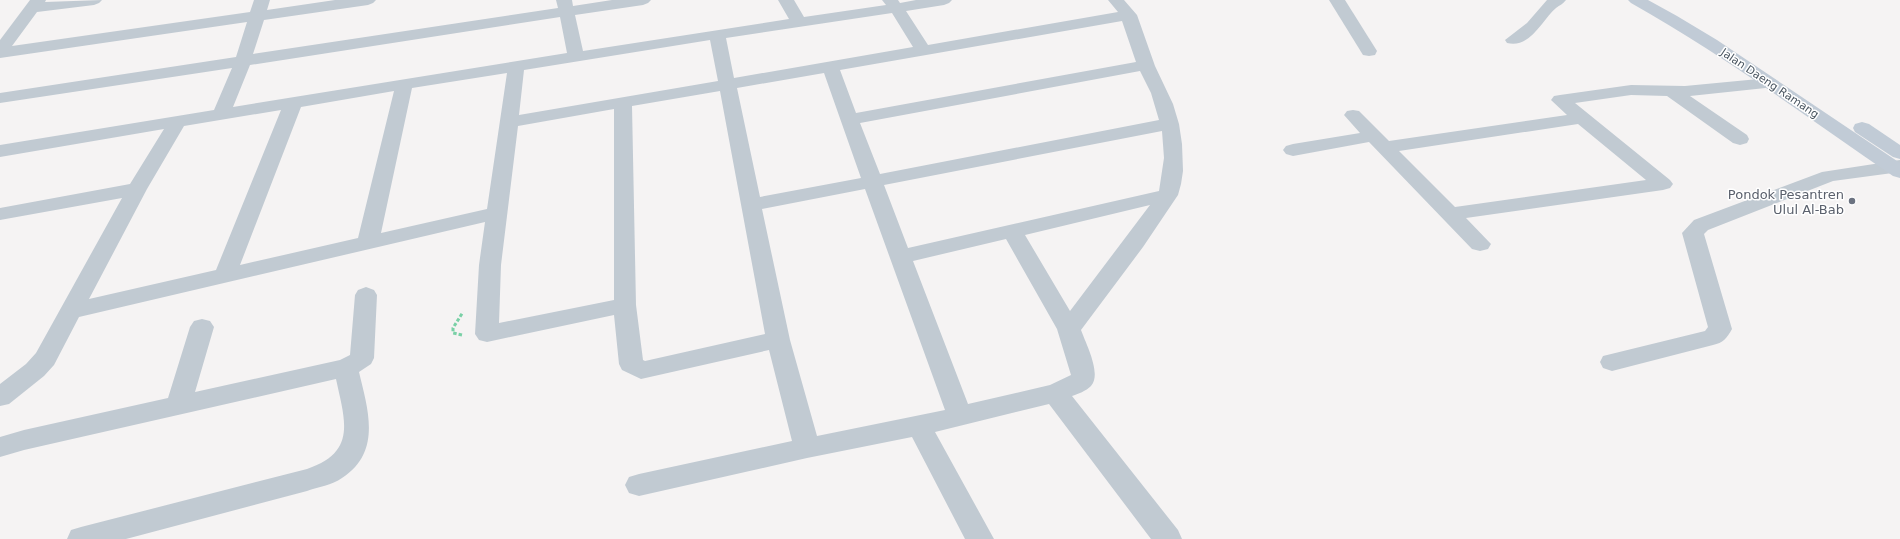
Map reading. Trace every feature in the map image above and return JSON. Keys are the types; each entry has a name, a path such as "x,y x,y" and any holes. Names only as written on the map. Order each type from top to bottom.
{"main road":[{"name":"Jalan Daeng Ramang","path":"1636,0 1671,19 1898,164"},
{"name":"Jalan Daeng Ramang","path":"1660,0 1696,20 1898,164"}],"street":[{"path":"0,52 35,4 94,0"},
{"path":"0,52 260,8 368,0"},
{"path":"0,98 243,61 565,6 643,0"},
{"path":"786,0 799,22"},
{"path":"0,150 404,86 576,56 799,22 893,4 944,0"},
{"path":"1069,329 1135,242 1168,195 1171,187 1173,152 1170,124 1160,94 1146,65 1129,15 1116,0"},
{"path":"1337,0 1369,50"},
{"path":"1512,40 1533,26 1550,5 1558,0"},
{"path":"893,4 923,50"},
{"path":"565,6 576,56"},
{"path":"221,114 243,61 260,8"},
{"path":"509,122 623,104 923,50 1129,15"},
{"path":"717,34 729,85 778,340 807,448"},
{"path":"849,120 1146,65"},
{"path":"516,67 490,265 487,334 625,305"},
{"path":"830,67 960,416"},
{"path":"1450,214 1663,184 1560,100 1631,90 1670,90 1769,83"},
{"path":"368,242 404,86"},
{"path":"1670,90 1740,138"},
{"path":"225,276 293,103"},
{"path":"623,104 625,305 631,364 641,370 650,369 778,340"},
{"path":"1353,115 1480,244"},
{"path":"1293,150 1582,118"},
{"path":"0,397 35,370 45,359 137,189 178,122"},
{"path":"752,205 1170,124"},
{"path":"1612,362 1713,338 1718,334 1720,329 1693,232 1701,225 1829,176 1898,164"},
{"path":"0,214 137,189"},
{"path":"901,257 1168,195"},
{"path":"72,311 496,213"},
{"path":"639,484 919,426 1056,393 1077,384 1083,379 1084,374 1069,329 1012,231"},
{"path":"0,447 24,440 346,368 362,358 366,295"},
{"path":"179,405 202,328"},
{"path":"82,539 307,480 332,471 346,461 354,450 358,428 346,368"},
{"path":"1056,393 1168,539"},
{"path":"919,426 980,539"}],"place":[{"name":"Pondok Pesantren Ulul Al-Bab","path":"1852,201"}]}
